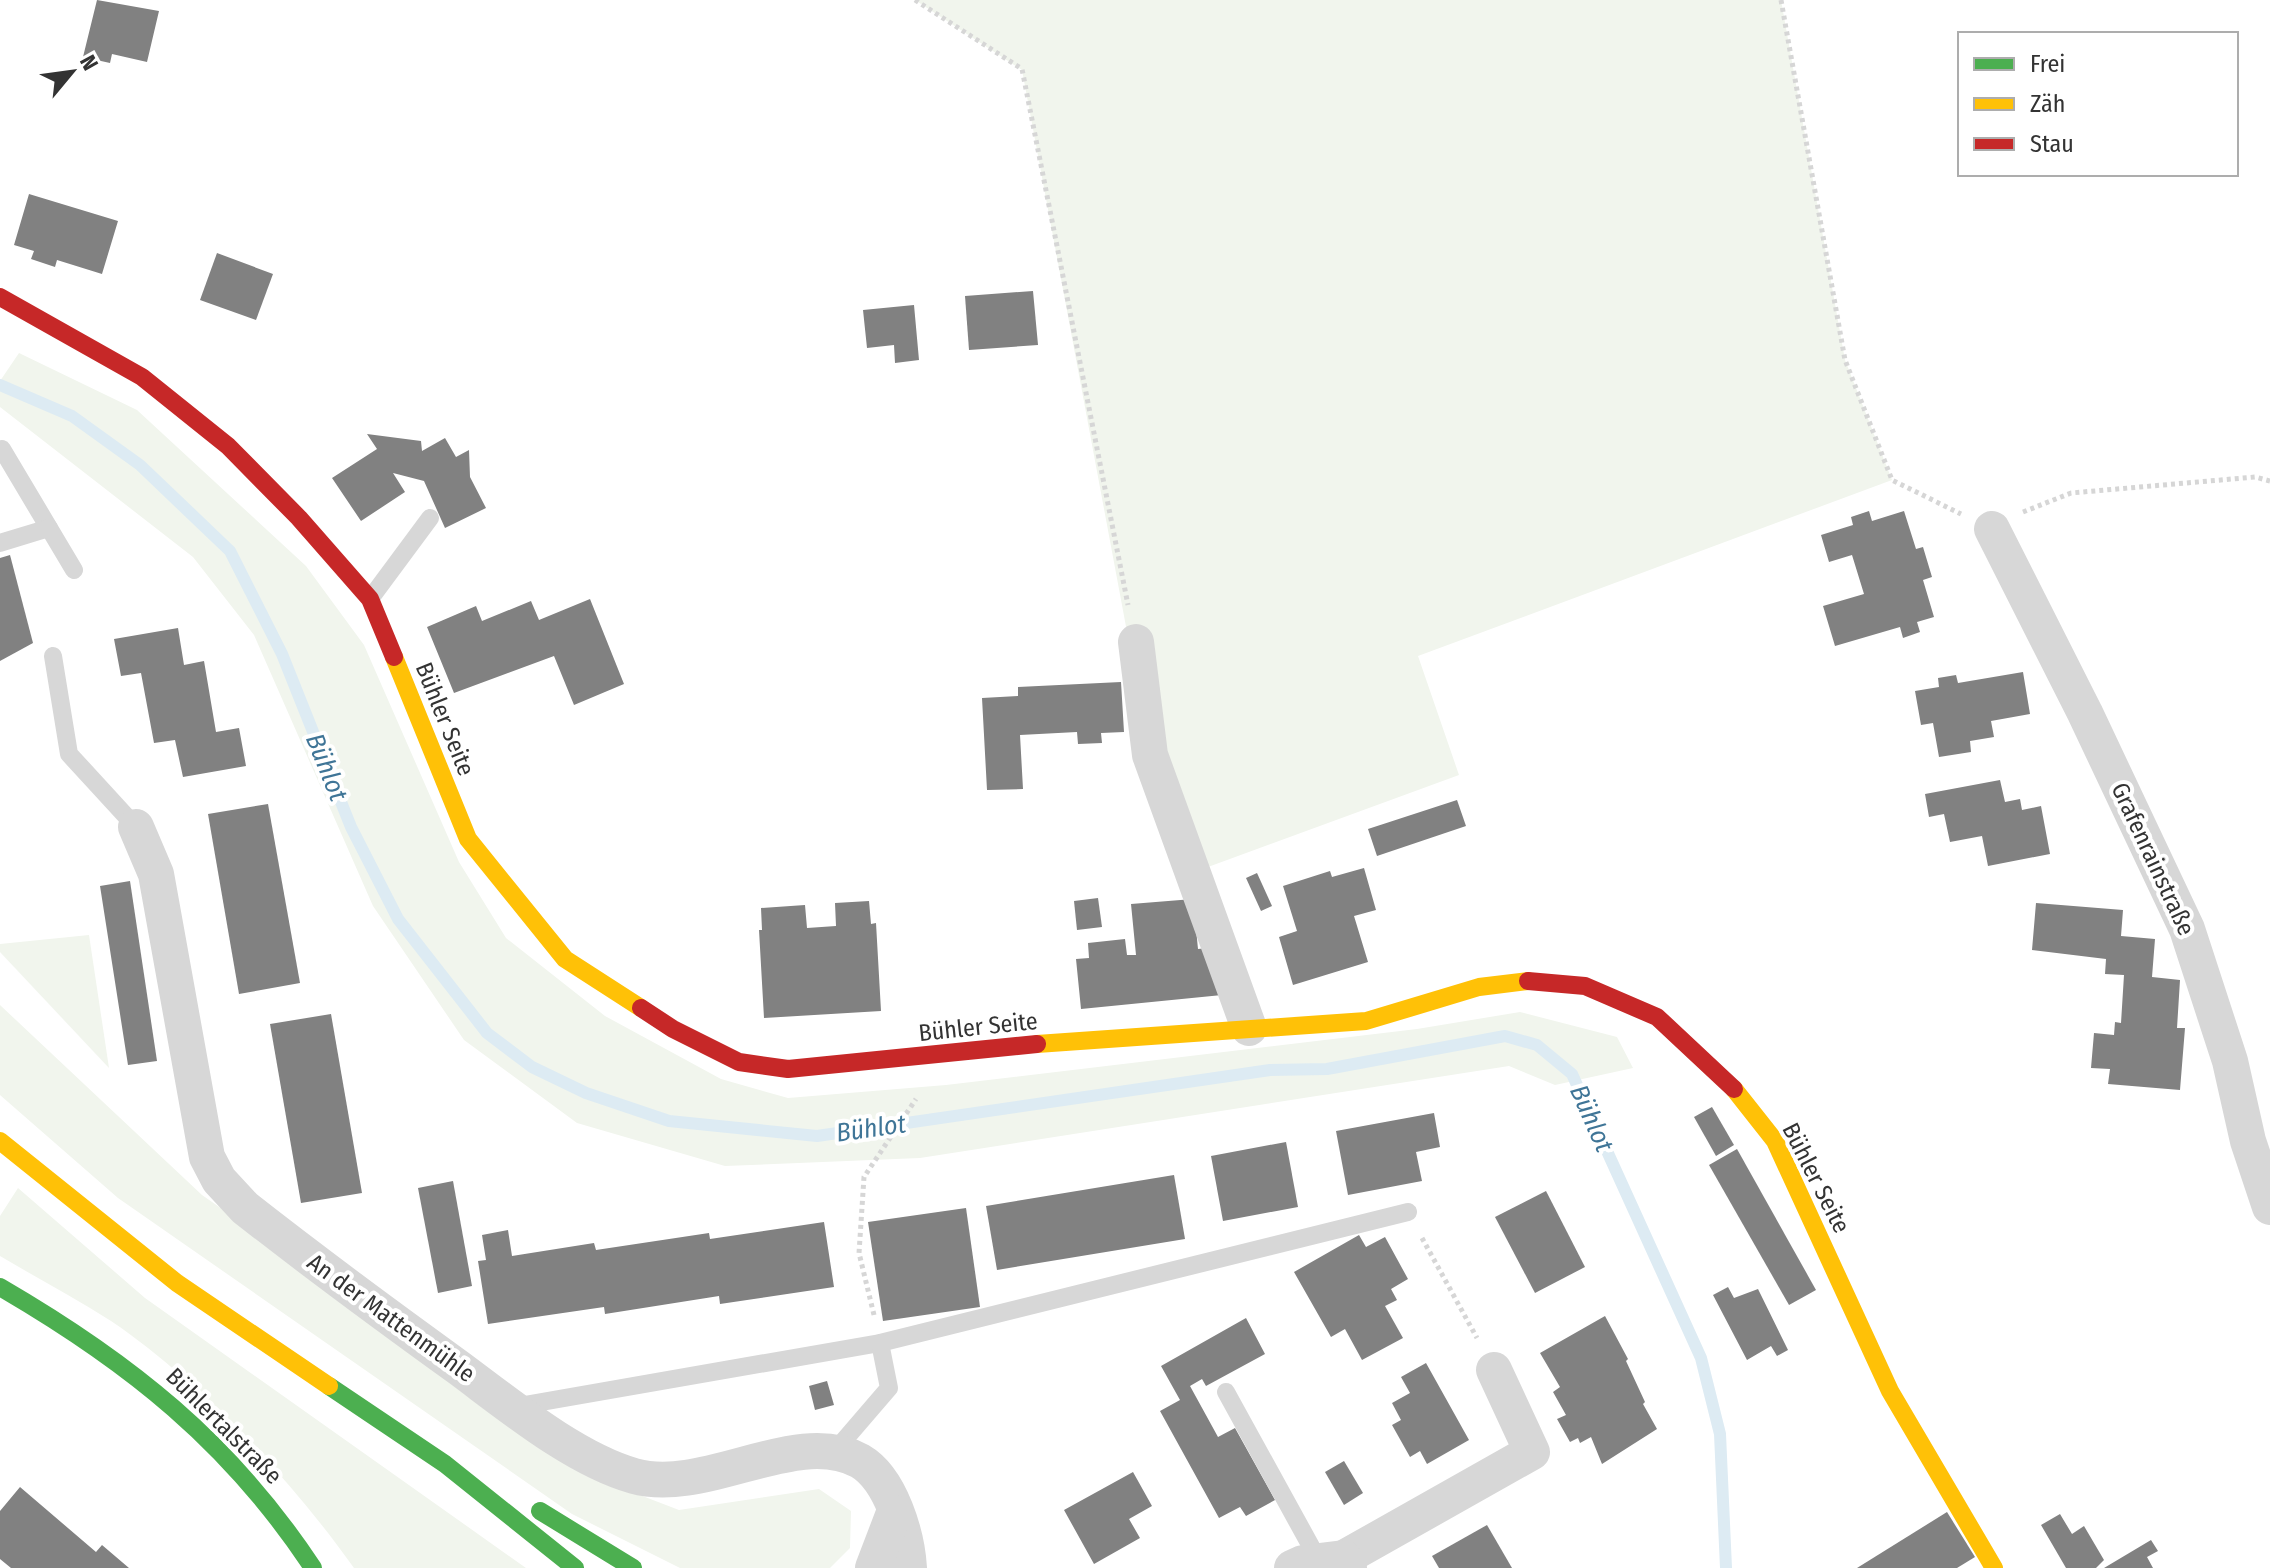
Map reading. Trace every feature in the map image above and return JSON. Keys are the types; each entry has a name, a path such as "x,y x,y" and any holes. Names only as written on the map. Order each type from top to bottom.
{"street":[{"name":"Bühler Seite","path":"0,297 142,377 228,446 370,599 468,839 565,959 699,1042 739,1062 788,1069 1249,1028 1366,1021 1479,987 1528,981 1585,986 1657,1017 1729,1082 1775,1141 1890,1391 1994,1568"},
{"name":"Grafenrainstraße","path":"1992,529 2085,713 2187,929 2230,1061 2248,1141 2270,1207"},
{"path":"1136,642 1150,755 1249,1028"},
{"name":"An der Mattenmühle","path":"136,827 156,874 207,1157 219,1180 245,1208 300,1252 512,1407 591,1458 634,1476 673,1482 798,1454 834,1452"},
{"path":"0,1141 177,1283 445,1464 575,1568"},
{"name":"Bühlertalstraße","path":"0,1287 112,1356 179,1408 268,1502 313,1568"},
{"path":"1326,1564 1532,1452 1494,1370"},
{"path":"834,1452 862,1462 883,1484 908,1543 909,1568"},
{"path":"445,1464 548,1515 633,1568"},
{"path":"873,1568 881,1556 894,1513"}],"lane":[{"path":"2,449 74,570"},
{"path":"370,599 430,518"},
{"path":"0,543 49,528"},
{"path":"53,656 69,754 136,827"},
{"path":"512,1407 880,1343 1408,1212"},
{"path":"834,1452 889,1388 880,1343"},
{"path":"1226,1392 1326,1564"}],"path":[{"path":"915,0 1022,69 1136,642"},
{"path":"1781,0 1845,360 1892,480 1992,529 2022,512 2071,493 2255,477 2270,481"},
{"path":"880,1343 859,1253 864,1177 917,1097"},
{"path":"1408,1212 1494,1370"}],"shaded area":[{"path":"915,0 1781,0 1845,360 1892,480 1418,656 1459,775 1208,867 1150,755 1022,70"},
{"path":"19,353 137,410 306,566 364,645 459,862 506,938 605,1016 721,1079 788,1098 946,1085 1417,1029 1520,1012 1617,1037 1633,1068 1555,1085 1509,1066 920,1158 725,1166 577,1123 464,1040 373,906 254,635 193,557 0,407 0,381"},
{"path":"89,935 109,1068 0,952 0,944"},
{"path":"0,1005 202,1195 619,1487 679,1510 819,1489 851,1511 850,1548 830,1568 680,1568 572,1514 118,1198 0,1095"},
{"path":"18,1188 145,1298 526,1568 354,1568 273,1467 178,1373 111,1321 0,1256 0,1216"}],"building":[{"path":"97,0 159,11 147,62 112,54 110,63 83,57"},
{"path":"29,194 118,221 102,274 57,260 55,267 31,259 34,251 14,245"},
{"path":"217,253 273,274 256,320 200,300"},
{"path":"1033,291 1038,345 969,350 965,296"},
{"path":"914,305 919,360 895,363 894,345 867,348 863,310"},
{"path":"367,434 421,441 422,451 445,438 456,457 469,450 470,477 486,508 445,528 424,481 393,473 405,492 361,521 332,478 377,449"},
{"path":"1869,511 1872,521 1904,511 1916,549 1923,547 1932,577 1923,580 1934,617 1917,622 1920,632 1903,638 1900,627 1835,646 1823,606 1864,594 1852,555 1829,562 1821,535 1853,525 1851,517"},
{"path":"10,555 33,643 0,661 0,558"},
{"path":"590,599 624,684 574,705 554,656 454,693 427,627 476,606 482,621 531,601 539,620"},
{"path":"178,628 184,665 204,661 216,732 239,728 246,766 183,777 175,740 154,743 141,673 121,676 114,639"},
{"path":"2023,672 2030,714 1991,721 1994,737 1970,741 1971,752 1939,757 1933,723 1921,725 1915,691 1939,687 1938,678 1956,675 1958,683"},
{"path":"1121,682 1124,732 1101,733 1102,743 1078,744 1077,732 1020,735 1023,789 987,790 982,698 1018,696 1018,687"},
{"path":"2000,780 2005,802 2020,799 2022,810 2041,806 2050,854 1988,866 1982,836 1950,842 1944,814 1929,817 1925,794"},
{"path":"1457,800 1466,826 1377,856 1368,829"},
{"path":"268,804 300,983 239,994 208,814"},
{"path":"1364,868 1376,910 1354,916 1368,962 1293,985 1279,937 1297,931 1283,886 1330,871 1332,877"},
{"path":"1257,873 1272,906 1261,911 1246,878"},
{"path":"130,881 157,1061 128,1065 100,886"},
{"path":"1098,898 1102,927 1077,930 1074,901"},
{"path":"1193,899 1198,949 1217,947 1222,995 1081,1009 1076,959 1089,958 1088,943 1125,939 1127,955 1136,955 1131,904"},
{"path":"869,901 871,924 876,923 881,1011 764,1018 759,930 762,930 761,908 805,905 807,928 836,926 835,903"},
{"path":"2036,903 2123,910 2121,936 2155,939 2152,977 2180,980 2177,1028 2185,1028 2180,1090 2108,1084 2110,1069 2091,1068 2094,1033 2114,1035 2115,1022 2121,1023 2124,975 2105,974 2106,959 2032,950"},
{"path":"331,1014 362,1193 301,1203 270,1024"},
{"path":"1712,1107 1734,1145 1716,1156 1694,1117"},
{"path":"1434,1113 1440,1147 1416,1152 1422,1181 1348,1195 1336,1131"},
{"path":"1286,1142 1298,1207 1223,1221 1211,1156"},
{"path":"1737,1149 1816,1290 1789,1305 1709,1165"},
{"path":"1174,1175 1185,1239 997,1270 986,1206"},
{"path":"453,1181 472,1286 438,1293 418,1188"},
{"path":"1546,1191 1585,1267 1535,1293 1495,1217"},
{"path":"966,1208 980,1307 883,1321 868,1222"},
{"path":"824,1222 834,1287 720,1304 719,1296 605,1314 604,1307 488,1324 478,1261 486,1260 482,1235 508,1230 512,1256 594,1243 596,1250 709,1233 710,1239"},
{"path":"1359,1235 1366,1247 1385,1237 1408,1279 1391,1289 1397,1300 1385,1306 1403,1338 1362,1360 1345,1329 1331,1337 1294,1272"},
{"path":"1728,1287 1734,1298 1758,1289 1788,1350 1777,1356 1771,1346 1747,1360 1713,1295"},
{"path":"1605,1316 1628,1359 1626,1361 1645,1402 1643,1404 1657,1429 1602,1464 1591,1437 1580,1443 1578,1438 1570,1442 1557,1419 1566,1415 1553,1392 1560,1387 1540,1353"},
{"path":"1246,1318 1265,1354 1206,1386 1202,1379 1190,1386 1218,1437 1235,1428 1275,1500 1246,1516 1240,1507 1219,1518 1160,1411 1180,1400 1161,1366"},
{"path":"1426,1363 1469,1440 1427,1464 1420,1451 1410,1457 1392,1425 1401,1420 1392,1403 1410,1393 1401,1377"},
{"path":"827,1381 834,1405 815,1410 809,1386"},
{"path":"1344,1461 1363,1493 1344,1505 1325,1472"},
{"path":"1133,1472 1152,1506 1129,1519 1140,1538 1094,1564 1064,1510"},
{"path":"20,1487 96,1552 102,1545 129,1568 11,1568 0,1559 0,1511"},
{"path":"1947,1512 1975,1557 1957,1568 1857,1568"},
{"path":"2060,1514 2072,1534 2084,1526 2104,1560 2096,1568 2066,1568 2041,1525"},
{"path":"1487,1525 1512,1568 1439,1568 1432,1556"},
{"path":"2151,1540 2158,1551 2147,1557 2153,1568 2104,1568"}],"waterway":[{"name":"Bühlot","path":"0,385 72,416 140,465 230,551 282,654 351,827 398,919 487,1033 532,1067 586,1093 669,1121 817,1136 1270,1070 1327,1069 1505,1036 1537,1045 1572,1074 1701,1358 1720,1434 1726,1568"}],"traffic: fast":[{"path":"0,1287 92,1345 174,1408 247,1481 313,1568"},
{"path":"329,1386 445,1464 575,1568"},
{"path":"540,1511 633,1568"}],"traffic: slow":[{"path":"394,657 468,839 565,959 641,1008"},
{"path":"1037,1044 1366,1021 1479,987 1528,981"},
{"path":"1734,1089 1775,1141 1890,1391 1994,1568"},
{"path":"0,1141 177,1283 329,1386"}],"traffic: jam":[{"path":"0,297 142,377 228,446 299,518 370,599 394,657"},
{"path":"1528,981 1585,986 1657,1017 1734,1089"},
{"path":"641,1008 673,1029 739,1062 788,1069 1037,1044"}]}
